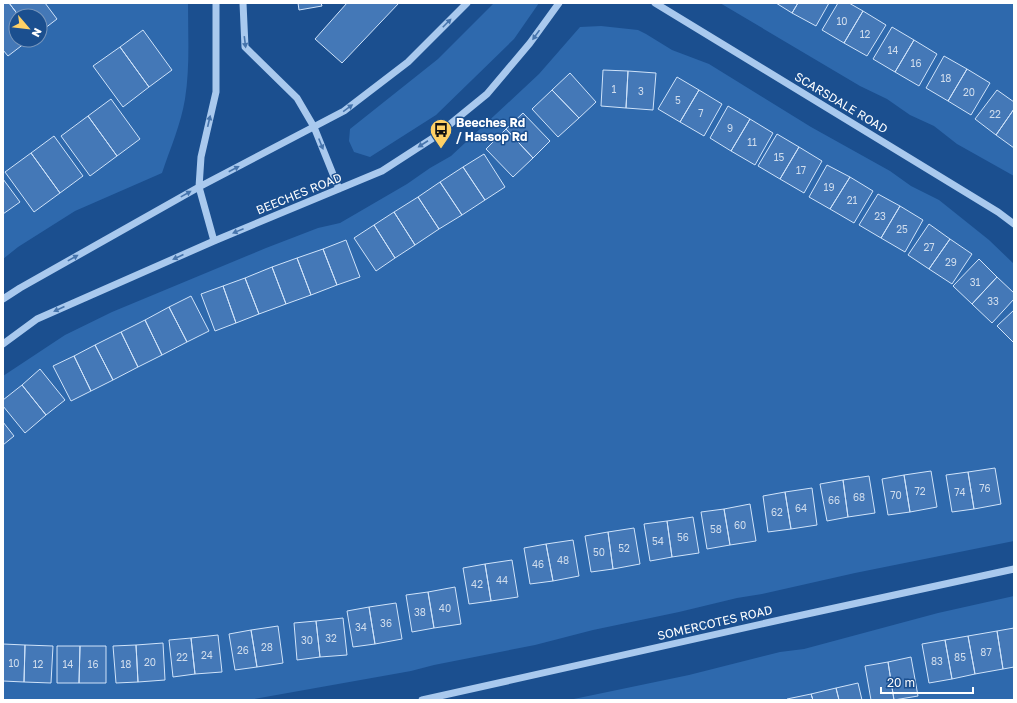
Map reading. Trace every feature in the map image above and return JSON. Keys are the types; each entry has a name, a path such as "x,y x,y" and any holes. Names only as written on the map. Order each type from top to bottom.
{"street":[{"path":"214,241 199,187 201,157 216,92 216,3"},
{"path":"242,3 245,47 296,98 314,127 339,189"},
{"path":"3,299 199,187 344,111 408,62 467,3"},
{"name":"BEECHES ROAD","path":"3,344 37,319 214,241 382,171 433,138 487,94 530,43 559,3"},
{"name":"SCARSDALE ROAD","path":"655,3 998,212 1014,224"},
{"name":"SOMERCOTES ROAD","path":"422,700 1014,569"}],"shaded area":[{"path":"3,3 188,3 187,87 178,127 162,173 75,211 18,247 3,259"},
{"path":"494,3 539,3 514,39 436,115 370,157 354,152 349,141 350,129 438,59"},
{"path":"720,3 1014,3 1014,176 957,144 934,126 910,115 887,99 860,86"},
{"path":"601,26 638,30 672,50 709,64 811,127 890,171 911,186 939,200 989,240 1014,264 1014,541 737,598 593,630 535,645 411,671 249,700 3,700 3,376 65,335 112,312 266,248 318,228 340,223 407,184 451,156 539,74 580,27"},
{"path":"1014,596 1014,700 569,700 689,675 780,652 804,649 938,613"}],"building":[{"path":"3,3 9,3 13,8 8,8 8,48 18,48 8,56 3,50"},
{"path":"9,3 45,3 57,19 48,26 48,8 13,8"},
{"path":"298,3 321,3 322,6 299,10"},
{"path":"347,3 399,3 342,63 315,39"},
{"path":"776,3 798,3 792,13"},
{"path":"798,3 829,3 816,26 792,13"},
{"path":"838,3 849,3 863,11 844,43 822,30"},
{"path":"863,11 886,25 867,56 844,43"},
{"path":"892,27 914,40 895,72 873,59"},
{"path":"143,30 172,70 149,87 120,47"},
{"path":"914,40 937,54 919,86 895,72"},
{"path":"120,47 149,87 123,107 93,66"},
{"path":"944,56 967,69 948,101 926,88"},
{"path":"967,69 990,83 971,115 948,101"},
{"path":"603,70 628,71 626,108 601,106"},
{"path":"628,71 656,73 653,110 626,108"},
{"path":"570,73 596,102 579,118 552,90"},
{"path":"677,77 699,90 680,122 658,109"},
{"path":"552,90 579,118 558,137 532,109"},
{"path":"699,90 722,104 704,136 680,122"},
{"path":"997,90 1014,102 1014,109 996,135 975,119"},
{"path":"111,99 140,139 117,156 88,116"},
{"path":"728,106 750,119 731,151 710,138"},
{"path":"1014,109 1014,148 996,135"},
{"path":"523,113 550,141 533,158 506,129"},
{"path":"88,116 117,156 90,176 61,136"},
{"path":"750,119 773,133 755,165 731,151"},
{"path":"506,129 533,158 513,177 486,149"},
{"path":"777,134 799,147 780,179 758,166"},
{"path":"54,136 83,176 60,193 31,153"},
{"path":"799,147 822,161 804,193 780,179"},
{"path":"31,153 60,193 34,212 5,172"},
{"path":"484,154 505,187 485,200 463,167"},
{"path":"827,165 850,177 830,209 809,197"},
{"path":"463,167 485,200 462,215 440,182"},
{"path":"850,177 873,191 854,223 830,209"},
{"path":"3,179 20,202 3,214"},
{"path":"440,182 462,215 439,229 418,197"},
{"path":"878,194 900,206 881,238 859,225"},
{"path":"418,197 439,229 415,245 394,212"},
{"path":"900,206 923,220 905,252 881,238"},
{"path":"394,212 415,245 395,258 374,225"},
{"path":"929,224 950,239 929,269 908,255"},
{"path":"374,225 395,258 376,271 354,238"},
{"path":"950,239 972,254 952,284 929,269"},
{"path":"346,240 360,277 337,285 323,249"},
{"path":"323,249 337,285 311,295 297,258"},
{"path":"297,258 311,295 286,304 272,267"},
{"path":"979,259 997,277 972,304 953,286"},
{"path":"272,267 286,304 259,314 245,278"},
{"path":"997,277 1014,293 1014,299 992,323 972,304"},
{"path":"245,278 259,314 236,323 223,286"},
{"path":"223,286 236,323 215,331 201,294"},
{"path":"191,296 209,331 187,342 169,307"},
{"path":"169,307 187,342 162,355 145,320"},
{"path":"1014,310 1014,343 997,326"},
{"path":"145,320 162,355 138,367 121,332"},
{"path":"121,332 138,367 113,380 95,345"},
{"path":"95,345 113,380 91,391 74,356"},
{"path":"74,356 91,391 71,401 53,366"},
{"path":"40,369 65,400 46,415 22,385"},
{"path":"22,385 46,415 25,433 3,406 3,400"},
{"path":"3,422 14,436 3,445"},
{"path":"995,468 1001,504 974,509 968,472"},
{"path":"931,471 937,507 910,512 904,475"},
{"path":"968,472 974,509 952,512 946,475"},
{"path":"904,475 910,512 888,515 882,479"},
{"path":"869,476 875,513 848,517 843,480"},
{"path":"843,480 848,517 827,521 820,484"},
{"path":"812,488 817,525 791,529 785,492"},
{"path":"785,492 791,529 768,532 763,496"},
{"path":"750,504 756,541 730,545 724,509"},
{"path":"724,509 730,545 707,549 701,512"},
{"path":"693,517 699,553 672,557 667,521"},
{"path":"667,521 672,557 650,561 644,524"},
{"path":"634,528 640,564 613,569 608,532"},
{"path":"608,532 613,569 591,572 585,536"},
{"path":"573,540 579,576 553,581 546,544"},
{"path":"546,544 553,581 530,584 524,548"},
{"path":"512,560 518,597 491,601 485,564"},
{"path":"485,564 491,601 469,604 463,568"},
{"path":"455,587 461,624 434,628 428,592"},
{"path":"428,592 434,628 412,632 406,595"},
{"path":"396,603 402,639 375,644 369,607"},
{"path":"369,607 375,644 353,647 347,611"},
{"path":"343,618 347,655 320,657 316,621"},
{"path":"316,621 320,657 297,660 294,623"},
{"path":"278,626 283,663 257,667 251,630"},
{"path":"1014,628 1014,667 1003,669 997,631"},
{"path":"251,630 257,667 235,670 229,634"},
{"path":"997,631 1003,669 975,674 968,636"},
{"path":"218,635 222,672 195,674 191,638"},
{"path":"968,636 975,674 952,679 945,640"},
{"path":"191,638 195,674 173,677 169,640"},
{"path":"945,640 952,679 929,683 922,644"},
{"path":"163,643 165,680 138,682 136,645"},
{"path":"3,644 25,645 24,682 3,681"},
{"path":"25,645 53,646 51,683 24,682"},
{"path":"136,645 138,682 116,683 113,646"},
{"path":"57,646 80,646 79,683 57,683"},
{"path":"80,646 106,646 106,683 79,683"},
{"path":"911,657 918,696 894,700 888,662"},
{"path":"888,662 894,700 871,700 865,666"},
{"path":"858,683 862,700 839,700 836,688"},
{"path":"836,688 839,700 813,700 811,694"},
{"path":"811,694 813,700 787,699"}],"place":[{"name":"Beeches Rd / Hassop Rd","path":"441,150"}]}
